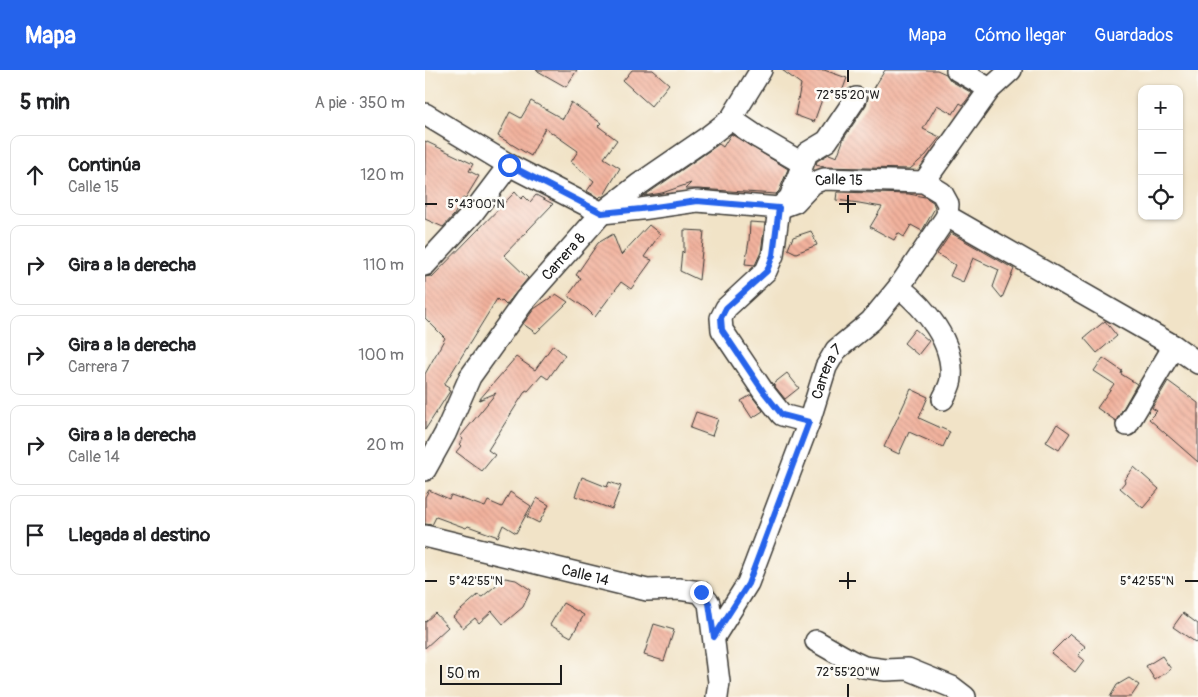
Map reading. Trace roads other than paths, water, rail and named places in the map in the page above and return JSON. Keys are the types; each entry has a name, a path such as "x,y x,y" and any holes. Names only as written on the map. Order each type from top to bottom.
{"street":[{"name":"Carrera 8","path":"425,470 445,434 471,378 525,300 602,213 731,118 761,70"},
{"path":"957,70 990,89"},
{"path":"1011,70 990,89 924,182 942,192 948,204 947,216 1174,346 1198,363"},
{"path":"809,422 782,415 763,391 722,330 721,318 726,308 767,271 773,255 779,208 789,198 807,153 827,141 856,98"},
{"path":"425,114 509,165 602,213 697,201 779,208"},
{"path":"731,118 759,138 802,163"},
{"path":"428,257 472,214 509,165"},
{"name":"Calle 15","path":"779,208 795,202 813,183 824,179 924,182"},
{"name":"Carrera 7","path":"714,637 748,584 809,422 826,367 836,350 871,321 899,287 947,216"},
{"path":"899,287 918,303 947,344 951,364 951,379 943,399"},
{"path":"1127,425 1174,346"},
{"path":"425,440 445,434"},
{"name":"Calle 14","path":"425,536 647,590 701,592 709,603 714,637"},
{"path":"714,637 719,682 717,697"},
{"path":"816,641 864,667 887,670 908,669 952,687 965,697"}]}
